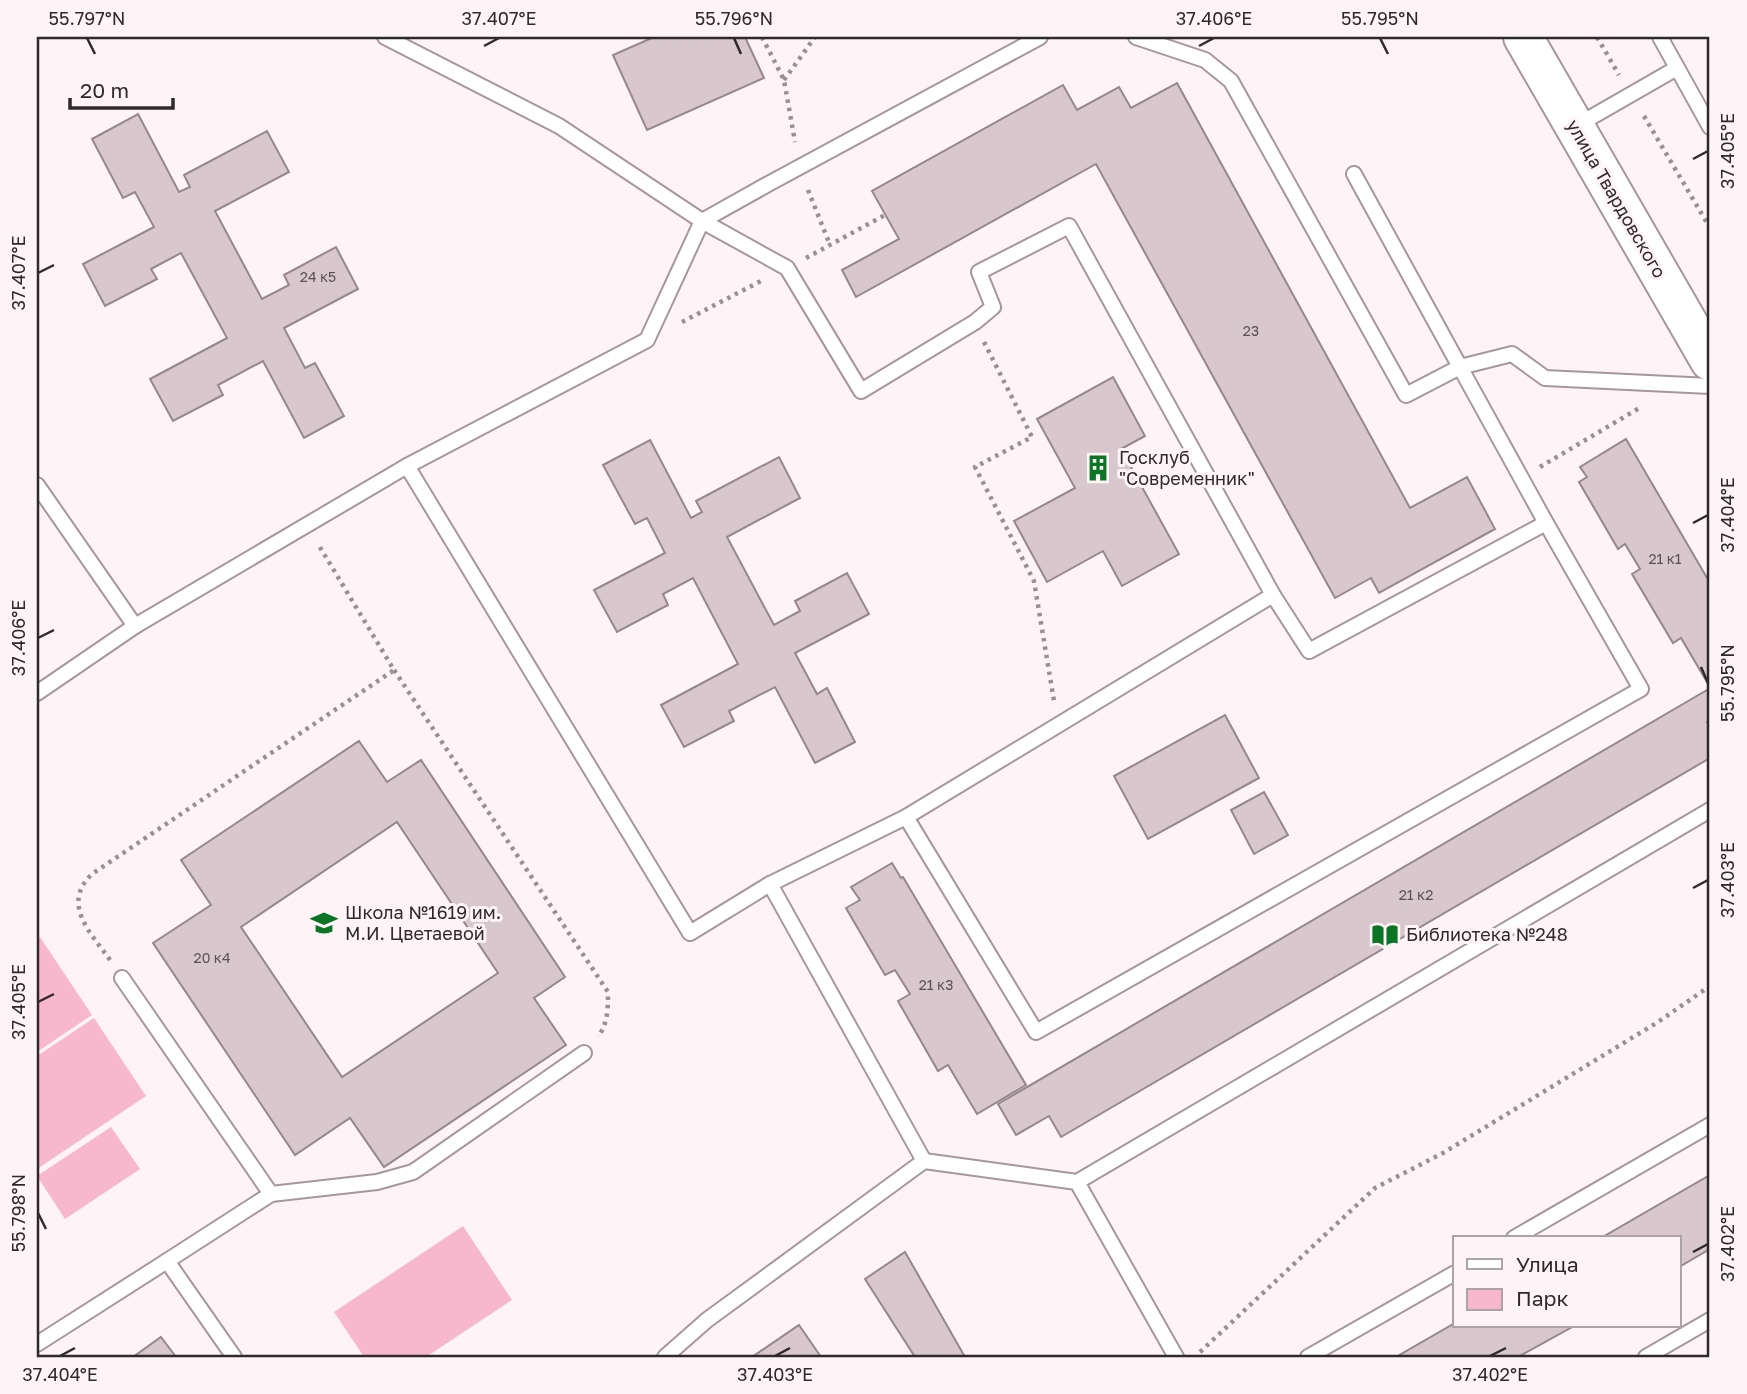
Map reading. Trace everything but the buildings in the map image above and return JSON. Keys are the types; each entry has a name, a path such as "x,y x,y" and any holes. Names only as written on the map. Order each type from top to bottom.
{"main road":[{"name":"улица Твардовского","path":"1523,37 1710,361"}],"lane":[{"path":"385,37 559,125 702,221 786,268 861,391 975,322 993,307 979,272 1069,226 1273,595 1309,651 1546,523"},
{"path":"37,693 135,626 407,466 647,340 702,221 1040,37"},
{"path":"1136,37 1205,60 1231,81 1406,395 1460,367 1512,355 1545,378 1710,386"},
{"path":"1660,37 1710,127"},
{"path":"1575,127 1677,68"},
{"path":"906,817 1036,1032 1641,689 1546,523 1354,174"},
{"path":"407,466 690,933 770,884 906,817 1273,595"},
{"path":"37,485 135,626"},
{"path":"666,1357 707,1320 924,1161 1077,1182 1710,810"},
{"path":"770,884 924,1161"},
{"path":"122,978 271,1194"},
{"path":"37,1344 271,1194 377,1182 414,1172 584,1053"},
{"path":"1517,1236 1710,1125"},
{"path":"1077,1182 1176,1357"},
{"path":"166,1261 234,1357"},
{"path":"1308,1357 1453,1274"},
{"path":"1646,1357 1710,1320"}],"path":[{"path":"762,37 784,80 799,167 830,245"},
{"path":"784,80 815,37"},
{"path":"1597,37 1710,228"},
{"path":"647,340 886,215"},
{"path":"975,322 1032,437 975,467 1034,581 1058,725"},
{"path":"1521,478 1644,405"},
{"path":"307,525 394,670 608,992 608,1016 602,1032 584,1053"},
{"path":"122,978 82,921 78,898 83,883 92,874 394,670"},
{"path":"1195,1357 1375,1188 1443,1153 1658,1022 1710,986"}],"green space":[{"path":"40,937 92,1015 37,1052 37,939"},
{"path":"94,1018 146,1096 37,1169 37,1056"},
{"path":"111,1127 140,1169 65,1219 37,1176"},
{"path":"463,1226 512,1300 426,1357 364,1357 334,1312"}],"place":[{"name":"Госклуб \"Современник\"","path":"1098,468"},
{"name":"Школа №1619 им. М.И. Цветаевой","path":"324,923"},
{"name":"Библиотека №248","path":"1385,935"}]}
